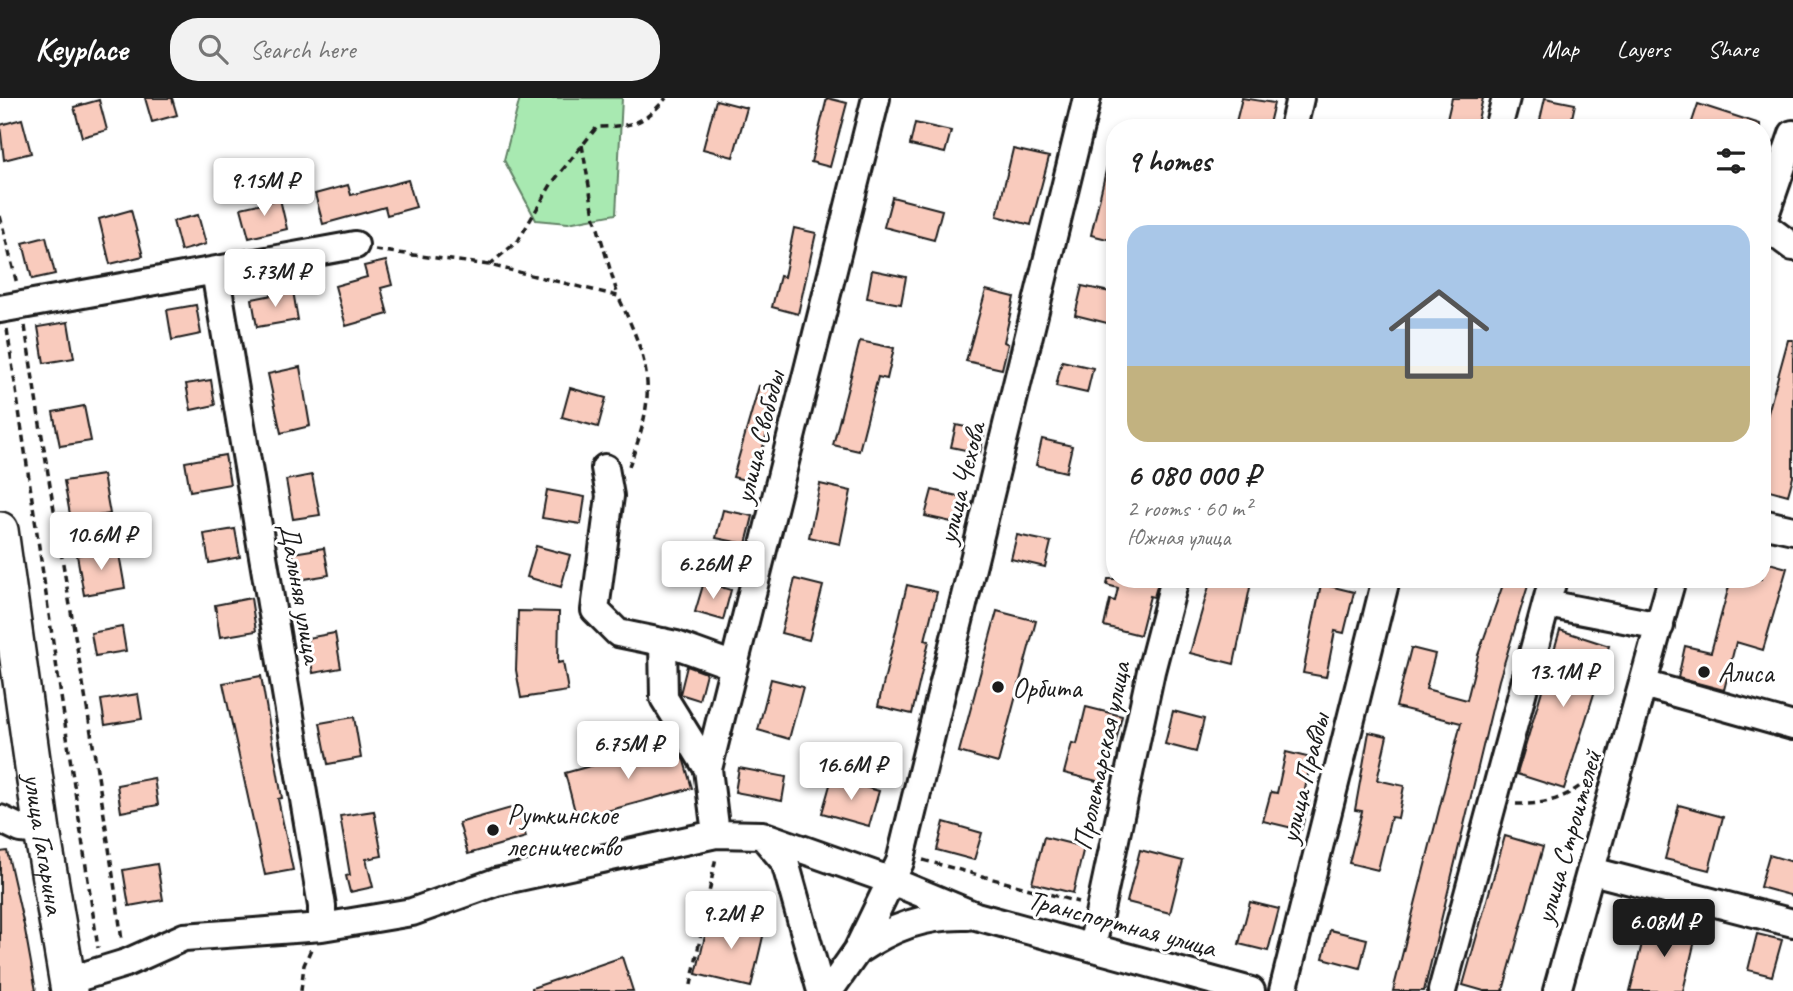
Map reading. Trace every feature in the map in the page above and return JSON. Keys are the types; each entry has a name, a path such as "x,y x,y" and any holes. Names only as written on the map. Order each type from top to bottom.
{"main road":[{"name":"улица Гагарина","path":"0,530 4,580 68,986"}],"street":[{"name":"улица Свободы","path":"716,843 708,769 876,98"},
{"name":"улица Чехова","path":"892,881 900,862 1087,98"},
{"path":"1295,119 1300,98"},
{"path":"1500,119 1506,98"},
{"path":"1771,198 1793,134"},
{"path":"1771,231 1793,247"},
{"path":"9,307 345,247"},
{"name":"Дальняя улица","path":"215,271 322,906 322,927"},
{"path":"605,468 610,496 595,610 618,633 663,642 734,666"},
{"path":"1771,525 1793,530"},
{"name":"Пролетарская улица","path":"1092,947 1151,671 1173,588"},
{"name":"улица Правды","path":"1283,991 1384,588"},
{"name":"улица Строителей","path":"1557,991 1670,588"},
{"path":"1442,991 1550,592 1660,625"},
{"path":"663,642 664,698 708,769"},
{"path":"1643,684 1793,726"},
{"path":"0,819 21,829 42,831"},
{"path":"68,986 184,937 322,927 412,912 496,882 762,835 892,881 976,916"},
{"path":"762,835 785,862 804,922 821,991"},
{"path":"1592,870 1793,923"},
{"path":"829,991 857,951 892,881"},
{"path":"857,951 885,932 911,921 942,915 976,916"},
{"name":"Транспортная улица","path":"976,916 1251,991"}],"path":[{"path":"489,265 518,241 552,183 597,127 632,126 652,115 666,98"},
{"path":"582,145 594,215 618,296 638,338 649,382 642,432 623,479 610,496"},
{"path":"0,216 9,307 114,967"},
{"path":"345,247 489,265 618,296"},
{"path":"9,307 54,524 103,795 114,967"},
{"path":"1493,803 1543,805 1574,793 1627,743"},
{"path":"691,985 716,843"},
{"path":"918,859 1101,908"},
{"path":"301,991 304,965 322,927"}],"green space":[{"path":"520,98 622,98 616,214 568,223 536,220 504,160"}],"building":[{"path":"145,98 172,98 177,115 152,122"},
{"path":"827,98 847,103 830,167 811,162"},
{"path":"1242,98 1274,103 1270,119 1237,119"},
{"path":"1452,98 1483,98 1478,119 1447,119"},
{"path":"1545,98 1575,104 1572,119 1540,119"},
{"path":"99,100 107,130 82,137 74,107"},
{"path":"716,100 747,108 733,157 703,149"},
{"path":"1698,104 1744,119 1693,119"},
{"path":"22,119 31,153 4,160 0,125"},
{"path":"915,123 951,131 945,153 910,145"},
{"path":"1013,149 1049,157 1031,225 997,216"},
{"path":"1106,171 1106,239 1091,235"},
{"path":"408,180 416,207 387,215 385,207 323,224 315,194 348,185 351,195"},
{"path":"892,197 942,210 934,240 884,227"},
{"path":"280,199 287,229 249,238 241,208"},
{"path":"131,210 143,256 110,264 99,219"},
{"path":"198,215 206,244 181,251 173,221"},
{"path":"794,228 816,233 798,314 772,307 780,276 784,277"},
{"path":"46,237 55,274 32,279 23,243"},
{"path":"386,261 392,285 381,288 388,314 346,326 335,286 367,277 364,266"},
{"path":"872,270 906,277 901,304 867,298"},
{"path":"1082,286 1106,291 1106,323 1075,315"},
{"path":"986,290 1014,297 1004,342 1008,344 1002,369 966,361"},
{"path":"293,291 298,320 257,327 252,299"},
{"path":"196,305 201,334 172,340 167,310"},
{"path":"68,322 74,358 44,363 38,327"},
{"path":"1788,340 1793,340 1793,477 1788,495 1771,490 1771,402"},
{"path":"860,341 894,348 887,379 878,377 859,451 833,445"},
{"path":"1062,361 1093,368 1087,393 1056,386"},
{"path":"300,367 310,426 281,433 268,374"},
{"path":"211,380 215,405 191,410 186,384"},
{"path":"759,386 779,391 753,482 733,477"},
{"path":"570,388 606,398 598,427 562,417"},
{"path":"84,406 91,441 60,446 53,412"},
{"path":"956,425 985,431 980,453 951,447"},
{"path":"1042,439 1072,446 1066,472 1036,465"},
{"path":"225,455 230,484 190,491 185,462"},
{"path":"103,475 110,514 71,520 64,481"},
{"path":"312,475 320,515 293,519 286,480"},
{"path":"820,484 851,491 840,544 809,537"},
{"path":"547,490 585,497 581,524 542,518"},
{"path":"932,490 962,497 956,523 925,516"},
{"path":"723,510 753,516 746,544 716,538"},
{"path":"235,529 240,557 209,563 204,534"},
{"path":"1017,535 1051,542 1045,567 1011,559"},
{"path":"536,546 570,555 561,587 527,577"},
{"path":"118,548 125,588 84,595 77,555"},
{"path":"324,548 329,575 298,580 293,553"},
{"path":"1771,564 1787,568 1763,650 1736,642 1724,690 1678,678 1685,646 1711,652 1729,588 1771,588"},
{"path":"795,579 823,586 809,640 781,633"},
{"path":"704,582 731,590 723,620 695,612"},
{"path":"907,585 937,592 925,640 929,641 912,714 878,706"},
{"path":"1118,588 1156,588 1154,597 1150,596 1140,635 1104,626 1110,600 1115,601"},
{"path":"1208,588 1250,588 1234,664 1190,653"},
{"path":"1320,588 1354,592 1344,633 1335,631 1326,677 1303,673"},
{"path":"1502,588 1527,588 1499,680 1424,991 1393,991 1461,723 1396,707 1411,648 1435,654 1426,689 1467,700 1478,655"},
{"path":"251,598 256,631 220,637 215,605"},
{"path":"518,611 559,612 558,663 563,662 568,691 521,698 516,670"},
{"name":"Орбита","path":"997,611 1036,621 998,763 959,752"},
{"path":"122,627 126,651 95,656 91,633"},
{"path":"1560,630 1609,646 1564,789 1517,774"},
{"path":"335,633 341,668 313,673 307,638"},
{"path":"687,666 706,673 699,700 680,694"},
{"path":"261,676 282,798 278,799 293,870 265,875 223,683"},
{"path":"771,679 803,687 789,739 758,730"},
{"path":"138,694 142,719 105,725 101,700"},
{"path":"1086,707 1122,716 1115,745 1110,744 1101,782 1064,773 1072,743 1077,744"},
{"path":"1173,711 1204,719 1196,752 1165,744"},
{"path":"354,717 361,758 328,764 320,723"},
{"path":"1369,732 1387,736 1377,780 1404,786 1398,818 1391,817 1378,870 1349,863 1362,811 1355,810"},
{"path":"673,743 684,761 692,788 577,819 565,773"},
{"path":"1286,752 1311,758 1303,800 1309,801 1301,830 1263,821 1271,792 1277,793"},
{"path":"739,768 786,777 782,801 735,792"},
{"path":"154,778 158,805 121,812 117,785"},
{"path":"832,778 879,791 869,826 822,813"},
{"path":"1679,805 1723,817 1709,870 1665,859"},
{"name":"Руткинское лесничество","path":"518,806 526,837 468,854 459,823"},
{"path":"374,811 382,856 366,859 373,887 350,892 346,876 350,875 340,816"},
{"path":"944,822 982,833 974,860 937,850"},
{"path":"1505,836 1543,847 1503,991 1484,991 1463,985"},
{"path":"1044,837 1084,847 1073,893 1032,883"},
{"path":"1140,850 1183,861 1170,913 1127,902"},
{"path":"7,851 36,991 0,991 0,852"},
{"path":"1769,855 1793,862 1793,896 1760,887"},
{"path":"157,864 163,900 129,906 123,870"},
{"path":"1250,902 1279,909 1268,951 1239,944"},
{"path":"710,915 765,928 751,987 696,974"},
{"path":"1648,920 1697,932 1683,991 1630,991"},
{"path":"1330,930 1367,939 1360,968 1323,958"},
{"path":"1757,934 1782,940 1772,976 1748,970"},
{"path":"622,957 633,991 532,991 532,988"}],"place":[{"name":"Алиса","path":"1704,672"},
{"name":"Орбита","path":"998,687"},
{"name":"Руткинское лесничество","path":"493,830"}]}
